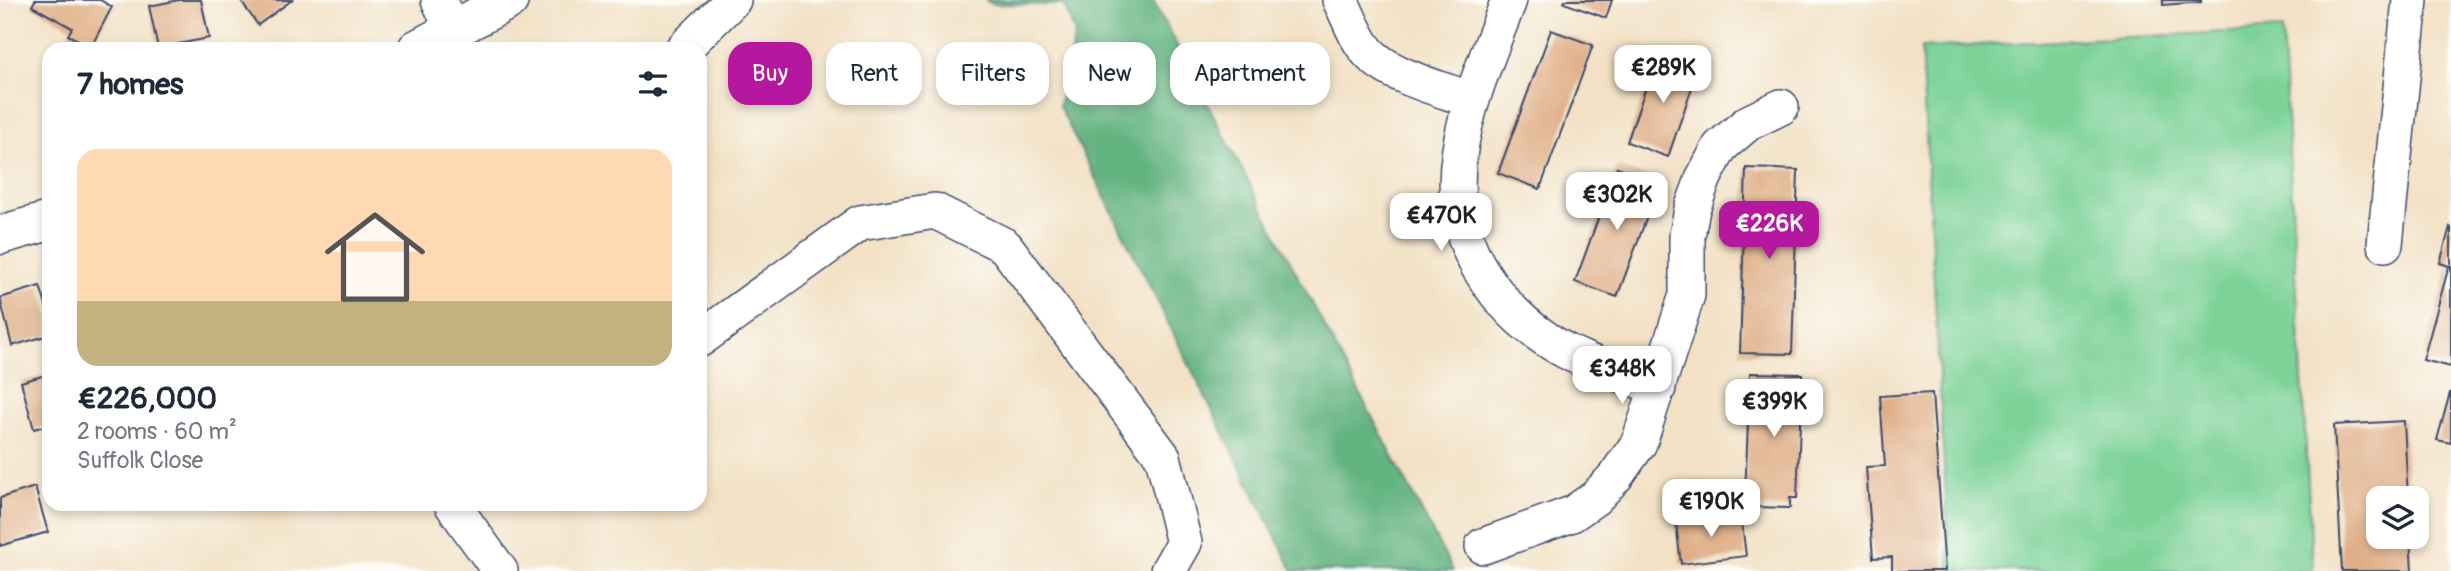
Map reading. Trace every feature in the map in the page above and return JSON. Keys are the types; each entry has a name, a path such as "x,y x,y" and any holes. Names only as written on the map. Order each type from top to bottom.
{"main road":[{"path":"423,42 446,15 509,0"},
{"path":"0,235 42,223"}],"street":[{"path":"689,42 733,0"},
{"path":"1340,0 1352,28 1369,53 1388,67 1471,100"},
{"path":"1509,0 1461,133 1457,199 1461,230 1475,261 1497,296 1520,320 1548,341 1658,388"},
{"path":"2385,244 2410,0"},
{"path":"1483,546 1572,514 1595,498 1615,477 1639,443 1687,295 1687,236 1692,209 1704,177 1720,147 1748,123 1781,107"},
{"path":"707,333 860,223 935,211 1005,246 1163,457 1184,543 1168,571"},
{"path":"462,511 500,571"}],"green space":[{"path":"985,0 1153,0 1175,42 1170,42 1170,105 1208,105 1453,571 1293,571 1059,106 1063,88 1063,105 1156,105 1156,42 1073,42 1075,34 1064,5 993,4"},
{"path":"2282,29 2313,571 1950,571 1921,48"}],"building":[{"path":"35,0 100,0 112,7 94,42 81,42 68,35 72,28 32,6"},
{"path":"179,0 201,0 209,38 189,42 157,42 149,6"},
{"path":"240,0 292,0 258,25"},
{"path":"1565,0 1612,0 1606,18 1564,3"},
{"path":"2163,0 2201,0 2201,2 2163,5"},
{"path":"1551,30 1593,45 1540,189 1498,173"},
{"path":"1658,53 1699,67 1668,157 1627,142"},
{"path":"1617,167 1660,182 1617,297 1575,282"},
{"path":"1746,168 1798,170 1792,354 1740,353"},
{"path":"2450,227 2451,367 2423,360 2449,266 2440,263"},
{"path":"40,286 42,337 12,346 0,298"},
{"path":"1750,373 1802,374 1797,498 1790,498 1790,508 1757,507 1757,497 1745,496"},
{"path":"42,376 42,427 34,429 21,382"},
{"path":"1932,393 1945,571 1892,571 1892,557 1873,558 1866,467 1885,466 1880,396"},
{"path":"2451,393 2451,443 2437,440"},
{"path":"2404,421 2407,486 2366,486 2366,549 2411,549 2412,571 2342,571 2334,425"},
{"path":"35,487 48,532 0,546 0,498"},
{"path":"1741,515 1746,556 1681,564 1676,523"}]}
